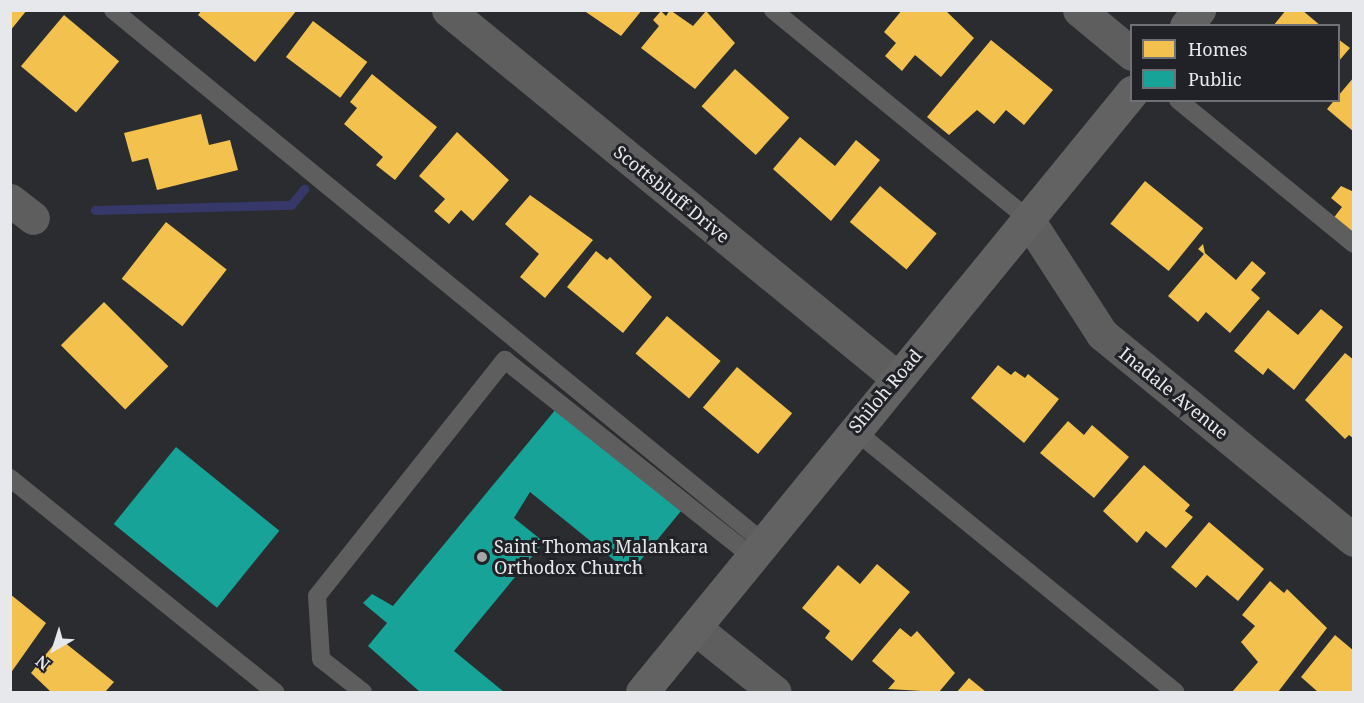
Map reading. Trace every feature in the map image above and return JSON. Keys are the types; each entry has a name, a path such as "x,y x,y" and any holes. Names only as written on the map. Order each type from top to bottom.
{"street":[{"name":"Scottsbluff Drive","path":"448,10 896,377"},
{"path":"1079,10 1130,53"},
{"path":"1188,24 1199,10"},
{"name":"Shiloh Road","path":"642,693 853,429 1130,93"},
{"name":"Inadale Avenue","path":"1027,218 1102,334 1353,540"},
{"path":"695,627 775,693"}],"lane":[{"path":"112,10 757,549"},
{"path":"773,10 1027,218"},
{"path":"1180,102 1353,244"},
{"path":"363,693 321,659 317,596 505,360 757,549"},
{"path":"853,429 1175,693"},
{"path":"10,478 275,693"}],"building: Homes":[{"path":"10,10 27,10 10,31"},
{"path":"202,10 297,10 255,62 198,15"},
{"path":"583,10 642,10 621,36"},
{"path":"670,10 693,26 706,11 735,43 695,89 641,48 659,26 653,20 661,11 666,16"},
{"path":"902,10 945,10 974,38 941,77 915,55 902,71 885,56 896,43 884,32"},
{"path":"1286,10 1302,10 1319,24 1275,24"},
{"path":"64,15 119,61 76,113 21,66"},
{"path":"313,21 367,62 340,98 286,57"},
{"path":"991,40 1053,90 1024,125 1006,110 994,124 977,110 949,135 927,117"},
{"path":"1340,40 1350,48 1340,60"},
{"path":"735,69 789,118 756,155 702,106"},
{"path":"372,74 437,127 395,180 376,165 383,157 344,124 357,108 350,102"},
{"path":"1354,77 1354,132 1327,109 1333,102 1340,102 1340,94"},
{"path":"201,114 209,145 230,140 238,170 157,190 148,158 132,162 124,133"},
{"path":"457,132 509,180 473,221 461,210 449,224 434,211 445,199 419,176"},
{"path":"800,137 835,166 856,140 880,160 831,221 773,169"},
{"path":"1145,181 1203,228 1169,271 1110,224"},
{"path":"880,186 937,234 906,270 850,222"},
{"path":"1341,186 1354,192 1354,235 1332,220 1342,207 1331,198"},
{"path":"530,195 593,240 545,298 520,277 539,254 505,224"},
{"path":"166,222 227,269 182,326 122,279"},
{"path":"1203,244 1205,253 1236,280 1252,261 1266,273 1251,290 1260,298 1230,333 1206,312 1198,322 1168,296 1204,254 1198,249"},
{"path":"596,251 607,260 610,257 652,297 623,333 567,287"},
{"path":"104,302 168,366 125,409 61,345"},
{"path":"1321,309 1343,327 1294,390 1268,368 1263,375 1234,351 1268,310 1298,335"},
{"path":"667,316 721,361 689,399 636,354"},
{"path":"1345,353 1354,360 1354,439 1349,435 1345,439 1305,400"},
{"path":"998,365 1011,375 1015,371 1025,378 1028,374 1059,399 1024,443 971,398"},
{"path":"737,367 792,413 758,454 703,408"},
{"path":"1068,421 1084,435 1092,425 1129,457 1094,498 1040,453"},
{"path":"1144,465 1190,505 1185,511 1193,517 1166,548 1146,531 1137,543 1103,511"},
{"path":"1209,522 1264,569 1238,601 1207,575 1196,588 1171,567"},
{"path":"877,564 910,592 852,661 825,638 830,631 802,608 838,565 860,584"},
{"path":"1270,581 1284,593 1287,589 1327,628 1278,692 1232,692 1258,662 1241,642 1255,626 1242,615"},
{"path":"10,594 46,623 10,674"},
{"path":"900,628 911,637 917,631 955,673 939,692 888,689 895,681 872,661"},
{"path":"1335,635 1354,651 1354,692 1318,692 1301,677"},
{"path":"59,638 114,682 105,692 51,692 31,673"},
{"path":"969,678 986,692 957,692"}],"building: Public":[{"name":"Saint Thomas Malankara Orthodox Church","path":"556,409 681,511 630,573 530,492 514,518 544,542 454,651 504,692 420,692 368,646 387,623 363,603 372,594 393,606"},
{"path":"176,447 279,531 217,608 114,524"}],"waterway":[{"path":"95,210 291,205 304,189"}],"place":[{"name":"Saint Thomas Malankara Orthodox Church","path":"482,557"}]}
